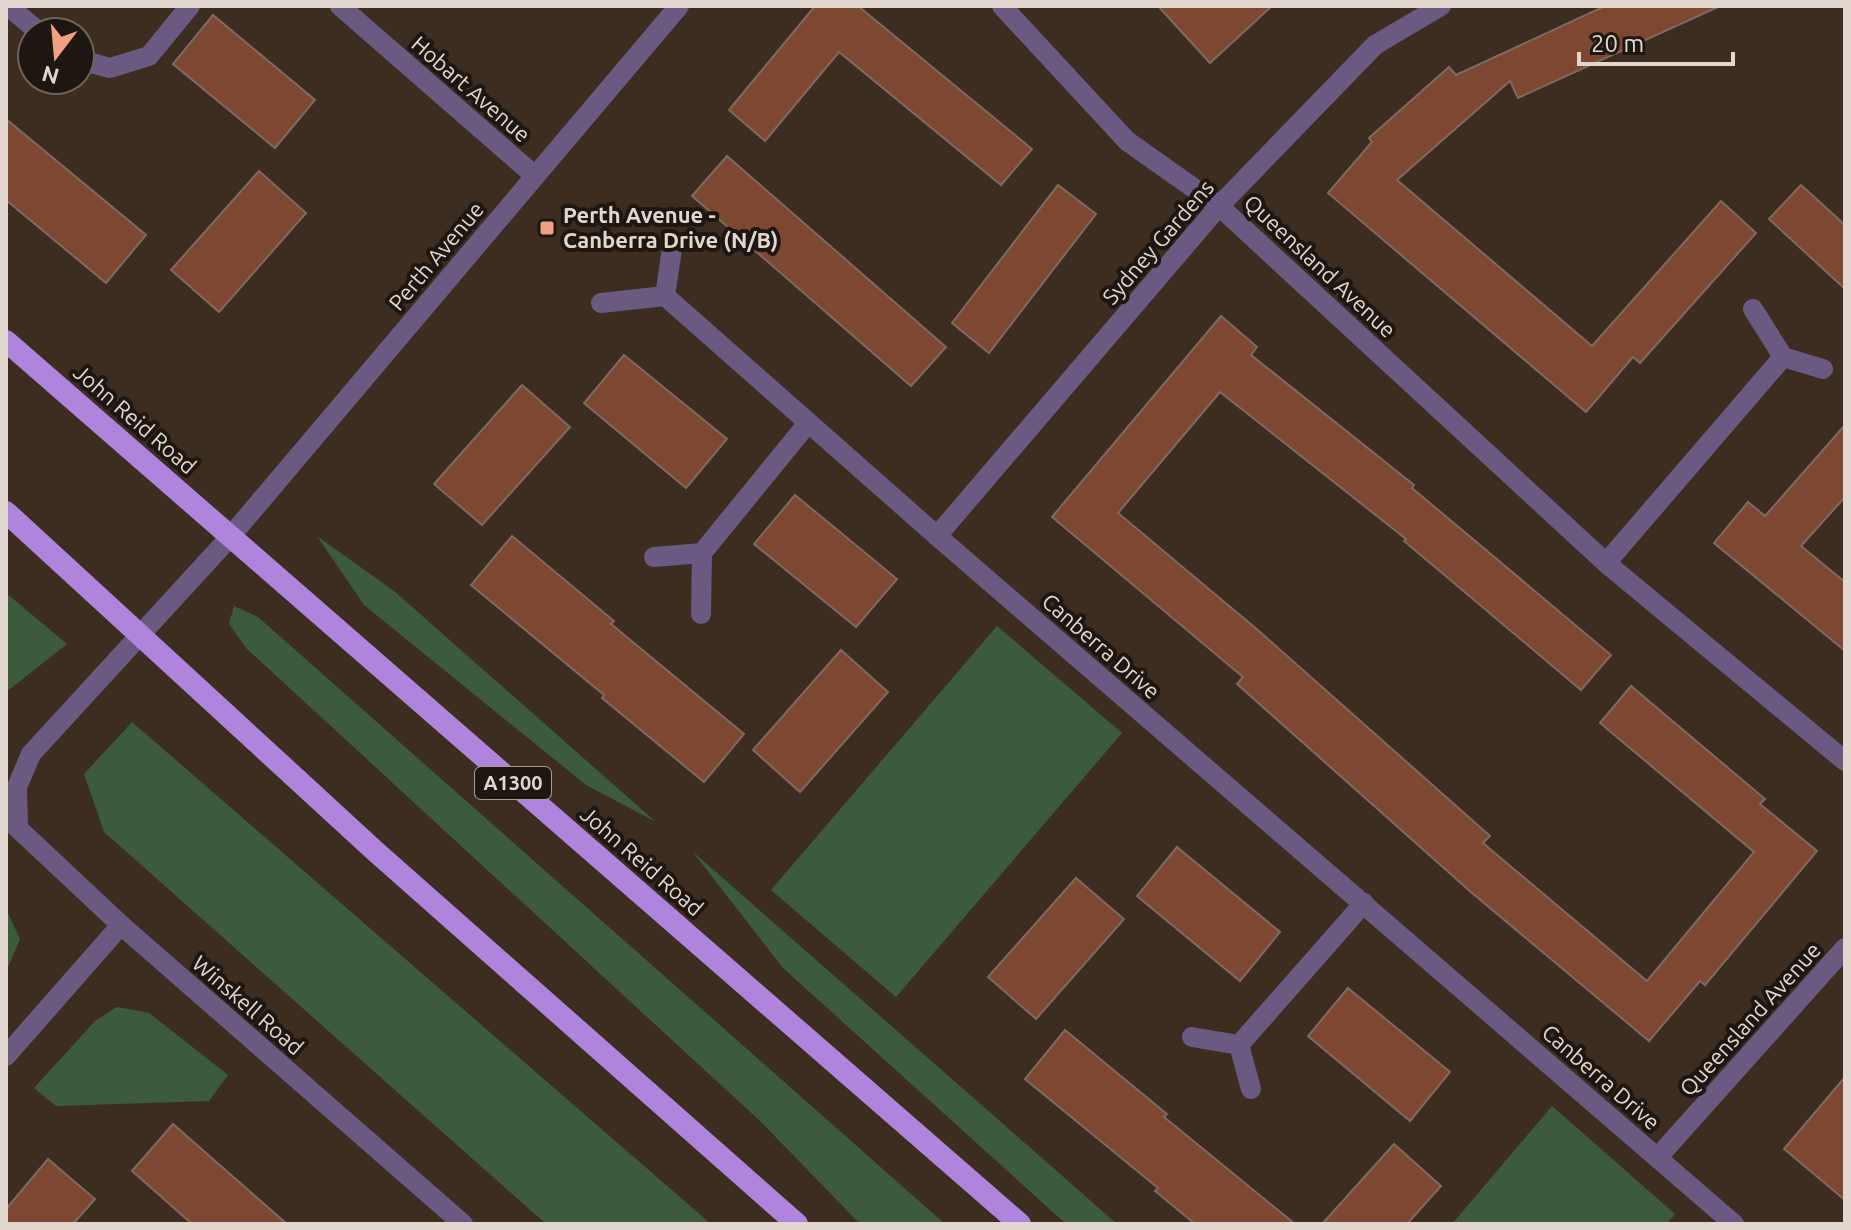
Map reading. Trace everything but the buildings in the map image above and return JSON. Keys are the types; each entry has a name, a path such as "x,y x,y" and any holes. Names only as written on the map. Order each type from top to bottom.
{"highway":[{"name":"John Reid Road","path":"6,341 1020,1224"},
{"path":"6,512 387,861 797,1224"}],"street":[{"path":"96,64 110,68 149,56 190,6"},
{"name":"Hobart Avenue","path":"340,6 535,176"},
{"name":"Perth Avenue","path":"230,537 679,6"},
{"name":"Queensland Avenue","path":"1002,6 1127,141 1219,206 1606,563 1845,761"},
{"name":"Sydney Gardens","path":"937,536 1219,206 1375,45 1441,6"},
{"path":"601,303 665,296 673,242"},
{"name":"Canberra Drive","path":"665,296 937,536 1734,1224"},
{"path":"1753,309 1783,357 1823,369"},
{"path":"1606,563 1783,357"},
{"path":"701,614 702,553 808,423"},
{"path":"12,823 17,787 31,754 230,537"},
{"path":"654,557 702,553"},
{"name":"Winskell Road","path":"12,823 121,925 463,1224"},
{"path":"1239,1045 1364,903"},
{"path":"6,1056 121,925"},
{"name":"Queensland Avenue","path":"1658,1157 1845,948"},
{"path":"1192,1037 1239,1045"},
{"path":"1239,1045 1251,1089"}],"green space":[{"path":"317,536 394,591 656,822 586,785 364,605"},
{"path":"6,593 67,644 6,692"},
{"path":"234,606 258,617 945,1224 860,1224 759,1120 246,648 229,624"},
{"path":"997,626 1122,733 896,997 771,890"},
{"path":"132,722 711,1224 546,1224 104,832 84,774"},
{"path":"692,851 1117,1224 1066,1224 783,968"},
{"path":"6,909 20,939 6,972"},
{"path":"117,1007 149,1013 228,1075 209,1101 56,1106 34,1088 95,1021"},
{"path":"1552,1106 1675,1214 1667,1224 1452,1224"}],"place":[{"name":"Perth Avenue - Canberra Drive (N/B)","path":"547,228"}]}
